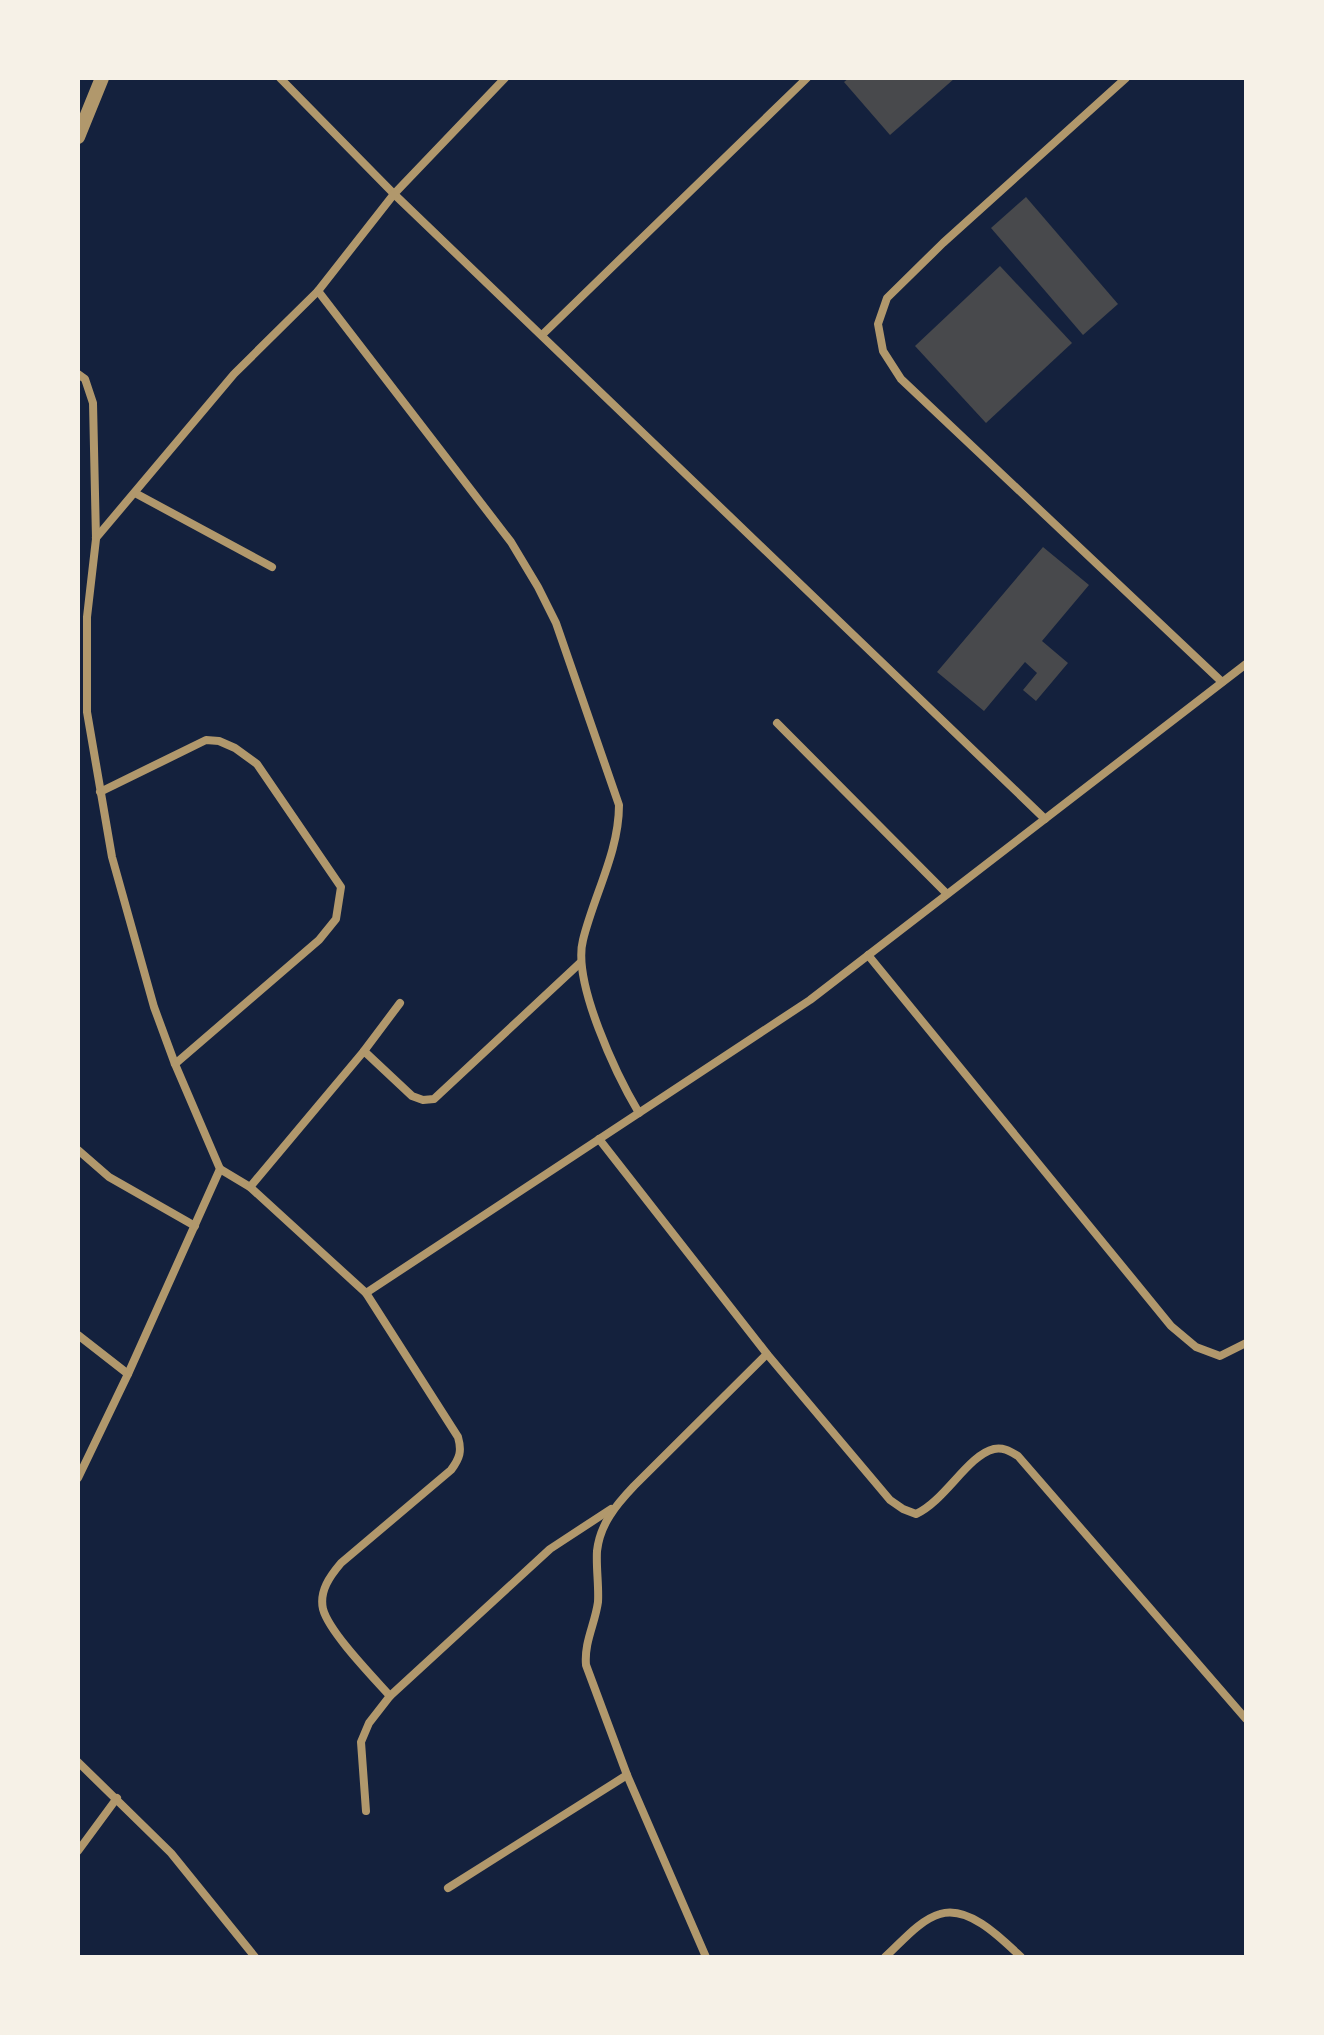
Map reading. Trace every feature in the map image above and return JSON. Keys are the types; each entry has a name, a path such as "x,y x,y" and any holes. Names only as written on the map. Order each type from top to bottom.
{"street":[{"path":"78,137 102,78"},
{"path":"280,78 394,194 1045,819"},
{"path":"96,539 234,374 318,291 394,194 505,78"},
{"path":"542,335 807,78"},
{"path":"1126,78 943,243 887,298 878,324 883,351 901,379 1222,682"},
{"path":"318,291 511,542 556,623 619,805 619,826 582,942 582,979 612,1062 639,1113"},
{"path":"78,374 85,379 93,403 96,539 86,664 87,712 112,857 154,1007 220,1169 250,1187 366,1293 458,1437 461,1448 459,1459 451,1470 341,1563 329,1578 324,1592 323,1607 329,1624 390,1696"},
{"path":"135,493 272,567"},
{"path":"366,1293 810,1000 1246,664"},
{"path":"777,723 947,894"},
{"path":"100,792 206,740 219,741 257,764 341,887 336,919 319,940 175,1064"},
{"path":"868,955 1171,1326 1196,1347 1220,1356 1246,1343"},
{"path":"364,1051 412,1096 423,1100 434,1099 580,963"},
{"path":"250,1187 364,1051 400,1003"},
{"path":"599,1139 767,1354 890,1500 916,1514 930,1508 980,1456 995,1449 1008,1450 1018,1456 1246,1719"},
{"path":"78,1150 109,1177 195,1226"},
{"path":"78,1478 220,1169"},
{"path":"78,1335 128,1374"},
{"path":"366,1811 361,1742 369,1723 390,1696 550,1549 616,1506 767,1354"},
{"path":"616,1506 604,1525 597,1550 598,1601 585,1652 586,1665 627,1775 706,1957"},
{"path":"78,1762 171,1853 255,1957"},
{"path":"448,1888 627,1775"},
{"path":"78,1851 117,1798"},
{"path":"885,1957 915,1929 941,1913 966,1916 993,1930 1021,1957"}],"building":[{"path":"849,78 955,78 890,135 844,82"},
{"path":"1026,197 1118,304 1083,335 991,228"},
{"path":"1000,266 1072,343 986,423 915,346"},
{"path":"1043,547 1089,585 1042,641 1068,663 1036,701 1023,690 1037,673 1025,662 984,711 937,672"}]}
